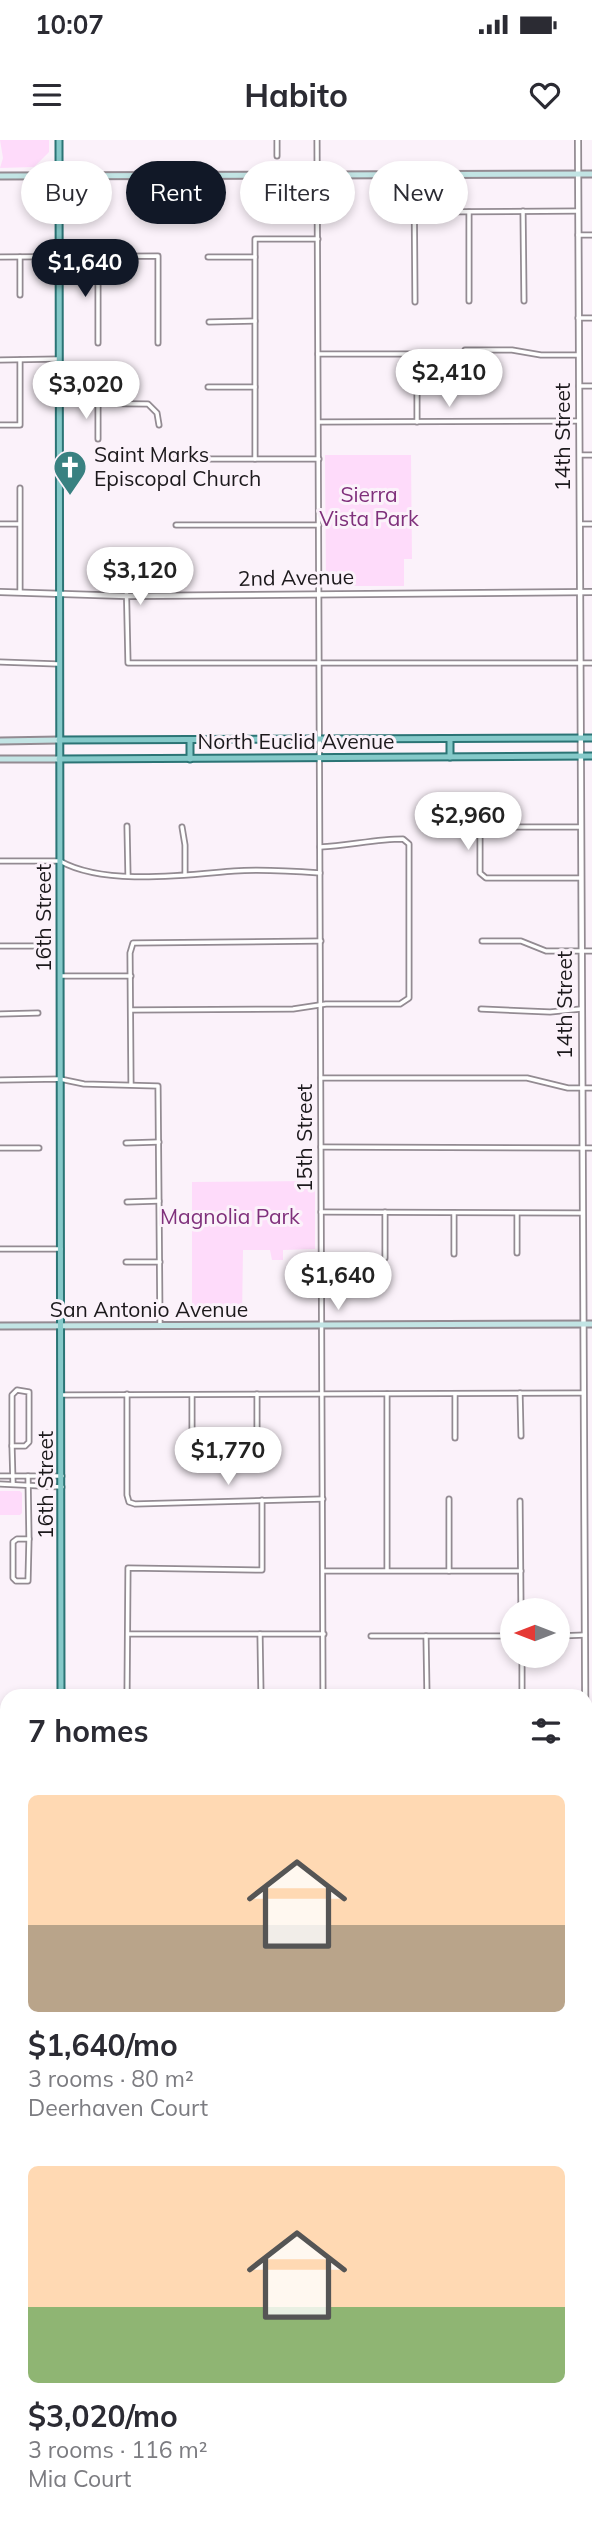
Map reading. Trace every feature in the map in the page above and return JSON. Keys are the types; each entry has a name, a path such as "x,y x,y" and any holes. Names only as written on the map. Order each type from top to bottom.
{"main road":[{"name":"16th Street","path":"58,140 59,161"},
{"path":"468,174 592,174"},
{"path":"112,176 240,175"},
{"path":"0,176 21,176"},
{"name":"16th Street","path":"59,224 61,1689"},
{"name":"North Euclid Avenue","path":"0,741 592,738"},
{"path":"450,739 450,757"},
{"path":"190,740 190,758"},
{"name":"North Euclid Avenue","path":"0,759 592,757"},
{"name":"San Antonio Avenue","path":"0,1326 592,1324"}],"street":[{"path":"277,140 277,156"},
{"name":"15th Street","path":"317,140 317,161"},
{"name":"14th Street","path":"578,140 582,1324 587,1520 585,1636 588,1689"},
{"path":"523,211 524,300"},
{"path":"469,301 469,212 578,211"},
{"name":"15th Street","path":"318,224 323,1689"},
{"path":"414,224 415,302"},
{"path":"578,235 592,235"},
{"path":"255,459 255,239 318,239"},
{"path":"98,256 98,343"},
{"path":"0,257 158,256 158,343"},
{"path":"20,257 20,295"},
{"path":"208,257 255,257"},
{"path":"578,318 592,318"},
{"path":"209,322 255,321"},
{"path":"465,350 579,355"},
{"path":"318,354 417,354 417,422"},
{"path":"0,425 20,425 20,359"},
{"path":"0,360 59,359"},
{"path":"579,386 592,386"},
{"path":"208,387 255,387"},
{"path":"59,402 148,404 157,413 159,425"},
{"path":"98,403 99,439"},
{"path":"318,422 579,421"},
{"path":"579,456 592,455"},
{"path":"174,459 319,458"},
{"path":"20,488 20,592"},
{"path":"0,524 19,524"},
{"path":"579,524 592,524"},
{"path":"176,525 319,525"},
{"path":"122,554 126,571 128,663 592,663"},
{"name":"2nd Avenue","path":"0,592 127,596 592,592"},
{"path":"0,662 58,664"},
{"path":"127,826 128,876"},
{"path":"182,827 185,875"},
{"path":"580,827 487,827 480,830 480,873 486,878 580,878"},
{"path":"131,1010 293,1009 321,1004 400,1004 409,998 409,844 403,839 392,839 346,846 320,846"},
{"path":"0,861 60,861 97,873 128,876 236,871 320,873"},
{"path":"131,1084 133,943 321,941"},
{"path":"482,941 521,941 546,951 592,951"},
{"path":"0,946 37,946"},
{"path":"60,976 131,976"},
{"path":"481,1009 550,1012 581,1009"},
{"path":"0,1014 38,1013"},
{"path":"321,1078 527,1078 539,1079 555,1086 592,1088"},
{"path":"0,1080 60,1079 83,1084 158,1086 160,1326"},
{"path":"126,1143 159,1142"},
{"path":"321,1147 592,1148"},
{"path":"0,1149 39,1148"},
{"path":"127,1202 159,1201"},
{"path":"321,1212 582,1213"},
{"path":"385,1212 385,1258"},
{"path":"454,1214 454,1254"},
{"path":"517,1214 517,1253"},
{"path":"0,1249 61,1249"},
{"path":"582,1253 590,1253"},
{"path":"126,1262 160,1262"},
{"path":"12,1446 25,1446 29,1442 29,1392 25,1390 14,1391 12,1395 12,1446 13,1484"},
{"path":"520,1393 521,1436"},
{"path":"127,1394 129,1502 323,1499"},
{"path":"257,1394 257,1439"},
{"path":"387,1394 387,1571"},
{"path":"455,1394 455,1438"},
{"path":"61,1395 583,1394"},
{"path":"192,1395 192,1440"},
{"path":"0,1476 62,1476"},
{"path":"28,1476 29,1539 28,1581 16,1581 13,1578 13,1542 17,1539 29,1539"},
{"path":"0,1484 28,1483 41,1487 62,1487"},
{"path":"449,1499 449,1571"},
{"path":"127,1689 128,1568 262,1570 262,1500"},
{"path":"520,1501 521,1598"},
{"path":"323,1571 521,1571"},
{"path":"128,1634 324,1634"},
{"path":"260,1634 261,1689"},
{"path":"371,1636 500,1636"},
{"path":"426,1636 427,1689"},
{"path":"570,1636 585,1636"},
{"path":"522,1668 522,1689"}],"green space":[{"path":"0,140 49,140 49,152 40,161 21,161 21,167 0,168 3,158"},
{"name":"Sierra Vista Park","path":"325,455 411,455 412,559 404,559 404,586 326,586"},
{"name":"Magnolia Park","path":"315,1181 315,1249 283,1250 283,1260 272,1260 270,1250 243,1250 242,1317 192,1317 192,1182"},
{"path":"0,1491 22,1493 20,1515 0,1515"}],"place":[{"name":"Saint Marks Episcopal Church","path":"70,497"}]}
